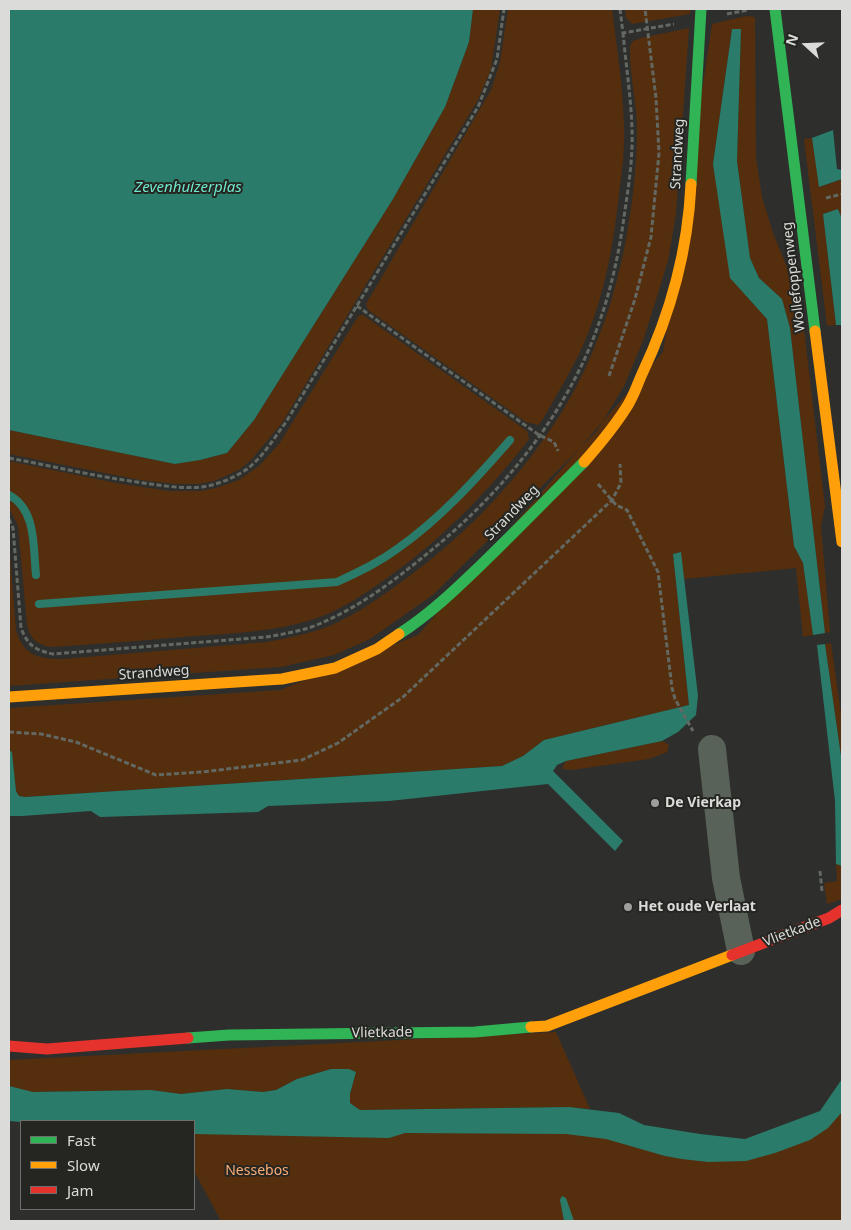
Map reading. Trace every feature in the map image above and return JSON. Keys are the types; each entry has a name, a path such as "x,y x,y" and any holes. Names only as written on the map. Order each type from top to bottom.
{"street":[{"name":"Strandweg","path":"9,697 282,680 334,668 377,649 412,626 453,592 504,543 592,453 607,435 627,407 652,353 671,297 684,246 690,206 701,9"},
{"name":"Wollefoppenweg","path":"774,9 842,542"},
{"path":"702,740 741,951"},
{"name":"Vlietkade","path":"9,1046 47,1049 229,1035 475,1032 547,1026 829,918 842,910"}],"path":[{"path":"9,458 116,479 171,487 213,485 247,469 263,454 286,422 478,107 497,59 504,9"},
{"path":"608,381 635,300 651,237 659,153 656,98 646,9"},
{"path":"9,519 13,528 22,628 25,638 32,647 53,654 266,637 290,632 317,625 349,610 396,580 451,534 496,490 530,450 569,390 587,354 611,284 622,230 629,180 632,130 623,33"},
{"path":"9,732 40,734 76,742 156,775 202,772 302,760 338,743 403,697 612,500 622,483 619,460 607,435"},
{"path":"675,699 702,740"}],"green space":[{"path":"473,9 500,9 491,69 478,100 282,423 251,460 239,470 214,481 199,484 175,484 140,480 9,454 9,430 175,464 227,453 254,420 393,199 445,107 469,42"},
{"path":"508,9 612,9 620,68 624,135 623,160 614,236 606,277 587,337 556,397 538,425 526,422 368,310 366,304 491,90 500,62"},
{"path":"625,9 690,9 690,14 632,24 626,18"},
{"path":"746,16 755,17 756,158 762,197 773,233 789,272 799,288 825,506 821,526 830,632 825,633 790,328 782,299 759,278 750,258 737,161 741,29 732,29 713,164 750,300 767,319 794,546 803,563 813,635 803,637 796,568 684,579 680,552 673,554 689,705 544,740 523,756 502,766 19,796 16,791 12,752 9,750 9,708 280,690 418,635 663,352 712,24"},
{"path":"689,28 676,214 668,261 643,341 624,386 597,431 434,594 370,639 334,655 281,667 9,686 9,542 16,630 19,638 27,650 33,654 46,658 62,659 267,642 298,636 320,629 353,614 385,594 420,568 471,523 518,473 558,418 584,372 605,319 625,245 635,173 637,120 630,46 633,41 641,38"},
{"path":"812,138 820,187 842,179 842,219 838,209 823,214 836,325 827,326 804,139"},
{"path":"359,315 363,315 527,431 529,439 478,499 440,536 399,570 347,604 331,613 314,619 285,627 240,633 52,647 38,643 30,634 27,624 18,526 9,508 9,461 116,483 169,491 200,491 239,480 260,465 279,444"},
{"path":"831,643 842,721 842,763 825,644"},
{"path":"662,741 669,745 667,752 649,759 571,770 562,769 566,761"},
{"path":"836,864 842,866 842,899 827,904 824,883 837,881"},
{"path":"556,1032 590,1109 569,1107 360,1110 350,1103 350,1094 356,1072 349,1069 331,1069 297,1079 276,1090 263,1092 227,1089 181,1094 151,1090 33,1092 9,1086 9,1060"},
{"name":"Nessebos","path":"842,1103 842,1221 221,1221 195,1173 195,1121 529,1120 733,1152"}],"water":[{"name":"Zevenhuizerplas","path":"9,9 473,9 469,42 445,107 393,199 254,420 227,453 175,464 9,430"},
{"path":"732,29 741,29 737,161 750,258 759,278 782,299 790,328 825,633 813,635 803,563 794,546 767,319 730,278 713,164"},
{"path":"833,130 837,169 842,170 842,179 819,187 812,138"},
{"path":"838,209 842,219 842,325 836,325 823,214"},
{"path":"681,552 698,696 696,715 678,732 662,741 566,761 557,765 553,771 623,841 615,851 548,784 389,801 268,806 258,812 100,817 91,811 9,816 9,750 12,752 16,791 19,796 25,797 502,766 523,756 544,740 689,705 673,554"},
{"path":"825,644 842,763 842,866 836,864 835,801 817,645"},
{"path":"331,1069 349,1069 356,1072 350,1094 350,1103 360,1110 569,1107 619,1113 644,1125 745,1139 820,1111 842,1079 842,1112 828,1128 810,1140 746,1161 708,1162 665,1156 606,1139 566,1134 405,1133 389,1138 195,1134 195,1120 9,1121 9,1086 33,1092 151,1090 181,1094 227,1089 263,1092 276,1090 297,1079"},
{"path":"562,1196 566,1198 574,1221 564,1221 560,1200"}],"waterway":[{"path":"39,604 337,582 383,559 428,525 457,498 510,440"},
{"path":"9,495 25,510 29,520 34,542 36,575"}],"traffic: fast":[{"path":"691,184 701,9"},
{"path":"775,9 815,331"},
{"path":"399,634 461,584 584,462"},
{"path":"188,1038 229,1035 475,1032 531,1027"}],"traffic: slow":[{"path":"584,462 611,429 633,396 661,329 682,257 691,184"},
{"path":"815,331 842,542"},
{"path":"9,697 282,679 335,668 377,649 399,634"},
{"path":"531,1027 547,1026 732,955"}],"traffic: jam":[{"path":"732,955 829,918 842,910"},
{"path":"9,1046 47,1049 188,1038"}],"place":[{"name":"De Vierkap","path":"655,803"},
{"name":"Het oude Verlaat","path":"628,907"}]}
